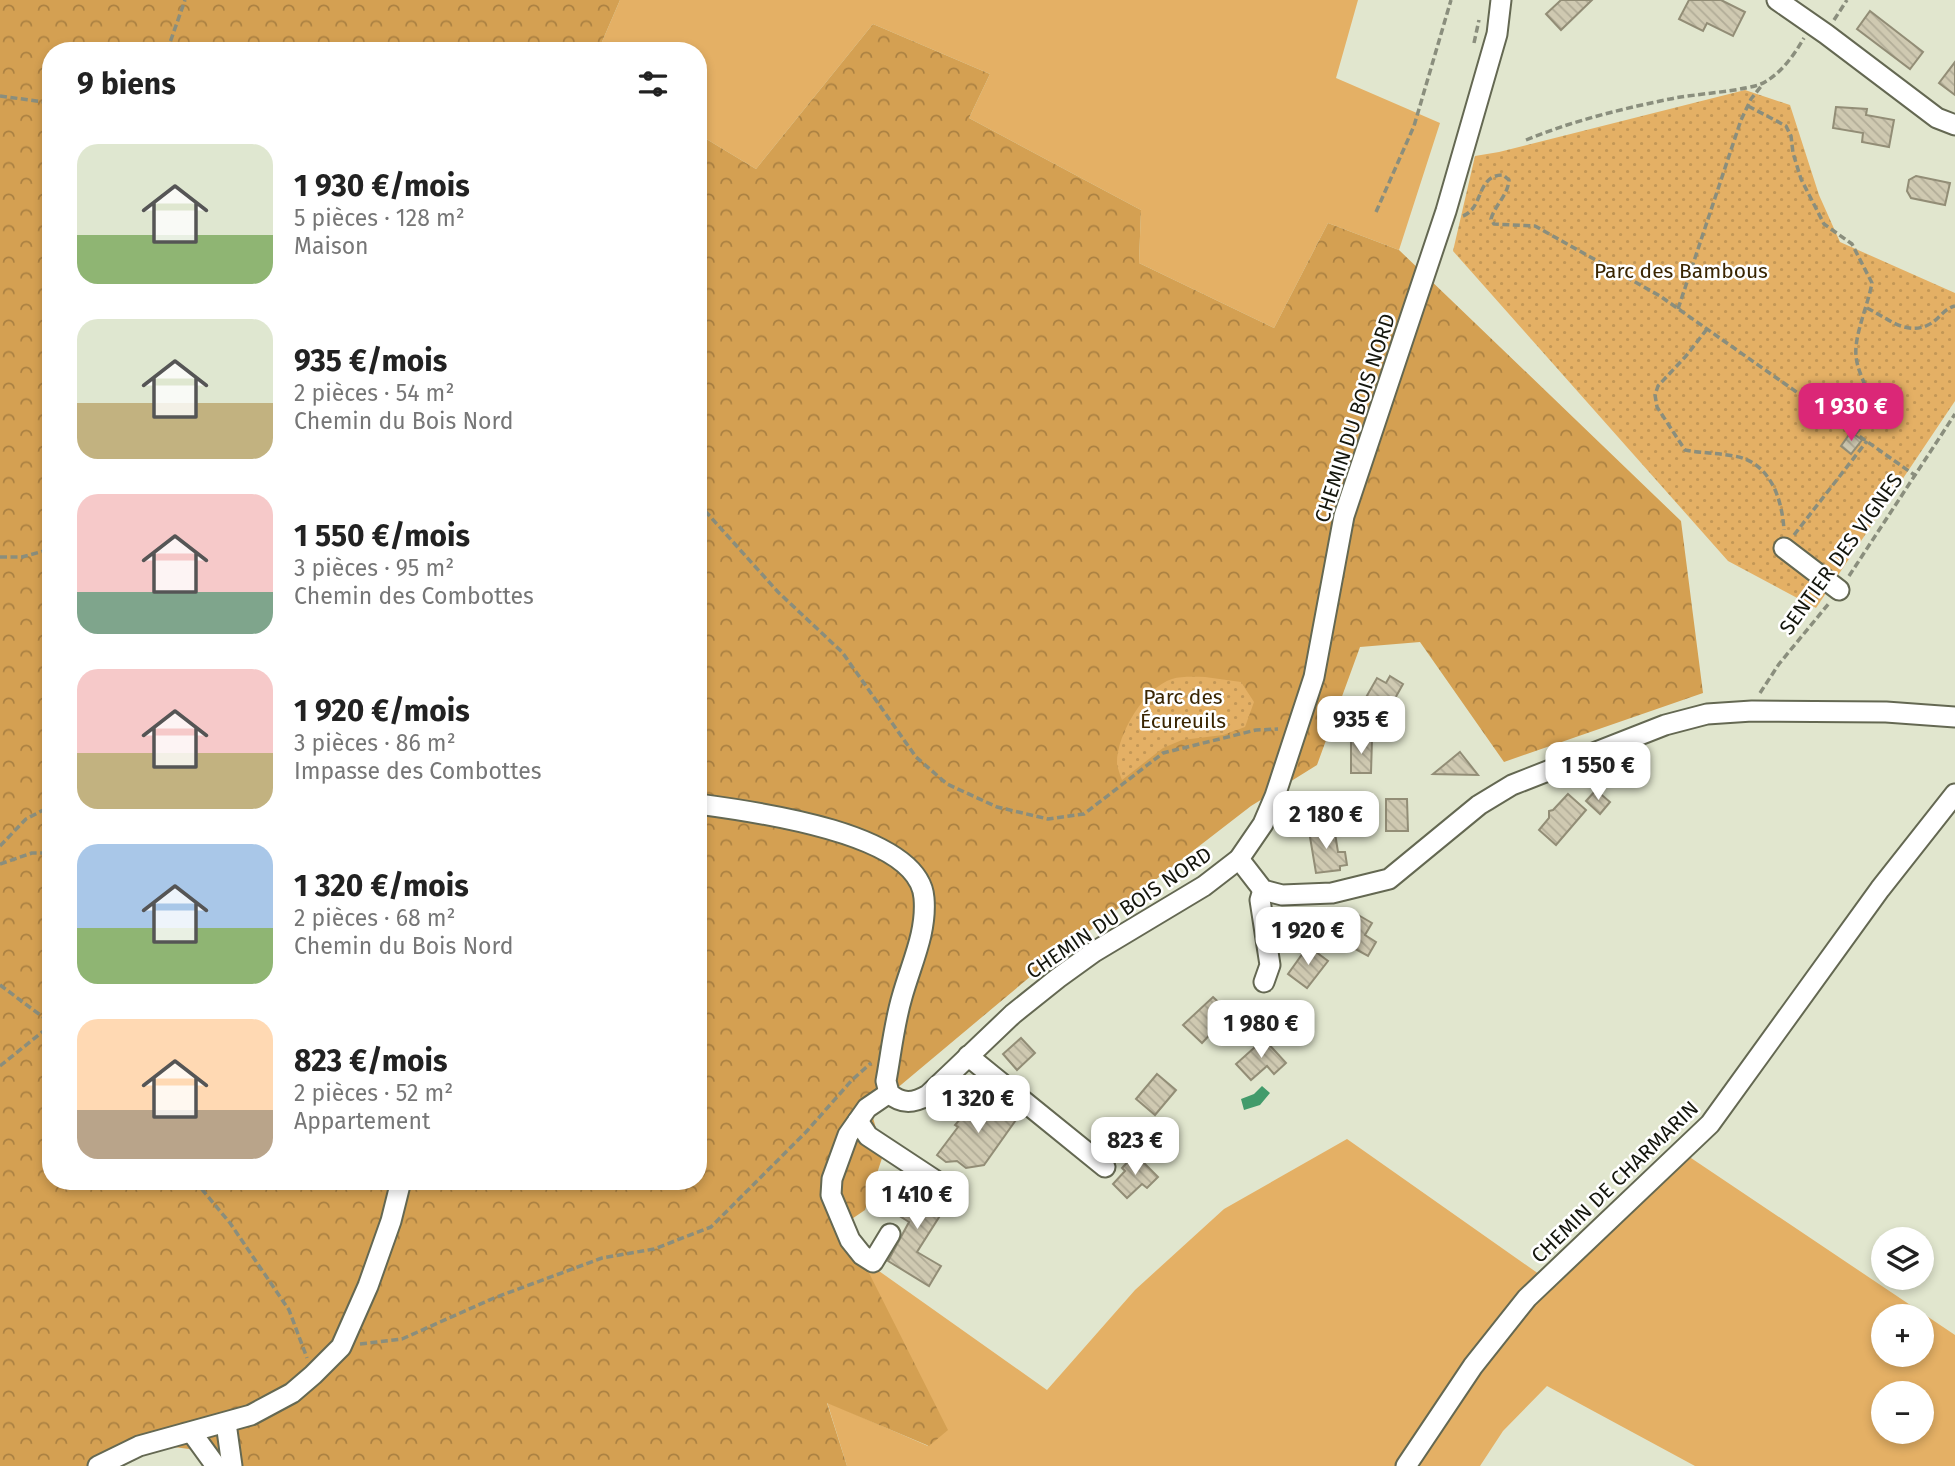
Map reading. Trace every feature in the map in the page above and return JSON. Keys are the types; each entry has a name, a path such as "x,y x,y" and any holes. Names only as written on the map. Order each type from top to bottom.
{"street":[{"name":"CHEMIN DU BOIS NORD","path":"888,1087 904,1102 917,1101 928,1095 1013,1014 1058,978 1094,952 1204,886 1238,859 1263,824 1275,796 1314,677 1344,516 1446,211 1497,34 1501,0"},
{"path":"1777,0 1937,118 1955,125"},
{"path":"1785,547 1839,590"},
{"path":"1238,859 1263,890 1282,895 1332,892 1377,884 1401,871 1479,805 1512,785 1665,725 1707,714 1752,711 1886,712 1955,717"},
{"name":"CHEMIN DE CHARMARIN","path":"1406,1466 1473,1366 1527,1298 1710,1124 1880,889 1955,794"},
{"path":"707,805 743,810 827,829 872,845 900,859 915,875 924,895 921,939 901,999 888,1087 858,1121 841,1149 832,1179 831,1195 850,1240 862,1255 873,1262 890,1234"},
{"path":"1263,890 1261,900 1270,965 1264,982"},
{"path":"968,1056 1105,1167"},
{"path":"858,1121 868,1136 953,1192"},
{"path":"98,1466 139,1446 251,1415 292,1393 313,1375 341,1346 368,1286 399,1190"},
{"path":"226,1423 232,1466"},
{"path":"192,1433 216,1466"}],"path":[{"path":"170,42 185,0"},
{"path":"1376,212 1414,126 1451,0"},
{"path":"1678,309 1748,106 1763,84 1786,65 1812,24"},
{"path":"1525,140 1559,126 1624,109 1672,98 1763,84"},
{"path":"0,96 42,102"},
{"path":"1748,106 1786,126 1801,179 1824,224 1852,244 1872,284 1856,346 1857,366 1866,382 1869,412 1856,433"},
{"path":"1446,211 1463,216 1468,214 1487,180 1494,175 1503,175 1508,180 1508,190 1494,208 1491,219 1494,224 1535,226 1660,296 1916,476"},
{"path":"1867,308 1896,325 1910,329 1928,325 1948,307 1955,306"},
{"path":"1707,329 1658,386 1655,395 1657,407 1685,450 1736,456 1765,471 1782,507 1785,547"},
{"name":"SENTIER DES VIGNES","path":"1752,711 1760,692 1779,664 1839,590 1955,414"},
{"path":"1785,547 1867,441"},
{"path":"707,513 778,592 842,652 916,757 947,784 997,807 1048,819 1084,814 1163,753 1256,730 1289,729 1297,732"},
{"path":"0,557 22,557 42,551"},
{"path":"0,846 26,820 42,811"},
{"path":"0,864 32,853 42,853"},
{"path":"0,985 42,1017"},
{"path":"0,1066 42,1031"},
{"path":"341,1346 402,1339 494,1297 602,1258 653,1248 711,1227 806,1132 852,1080 888,1048 892,1048"},
{"path":"202,1190 230,1223 289,1310 313,1375"}],"green space":[{"path":"0,0 620,0 602,42 42,42 42,1190 707,1190 707,139 756,169 873,24 990,74 969,118 1141,210 1139,263 1274,328 1328,223 1399,250 1681,521 1703,693 1504,762 1420,642 1360,647 1317,765 1251,806 1031,976 871,1110 883,1155 865,1210 840,1227 862,1259 948,1430 929,1446 827,1403 847,1466 215,1466 189,1449 174,1447 139,1455 114,1466 0,1466"},
{"path":"620,0 1358,0 1336,78 1440,123 1399,250 1328,223 1274,328 1139,263 1141,210 969,118 990,74 873,24 756,169 707,139 707,42 602,42"},
{"name":"Parc des Bambous","path":"1745,90 1790,105 1819,195 1840,242 1955,293 1955,401 1816,608 1728,561 1453,251 1475,156"},
{"name":"Parc des Écureuils","path":"1205,677 1241,682 1254,702 1245,727 1223,735 1182,740 1163,748 1122,780 1117,764 1121,740 1142,702 1151,692 1172,679"},
{"path":"1347,1139 1556,1286 1688,1156 1871,1279 1871,1290 1888,1290 1909,1304 1871,1304 1871,1367 1934,1367 1934,1321 1955,1335 1955,1466 1695,1466 1547,1386 1503,1431 1480,1466 847,1466 827,1402 928,1446 862,1259 1047,1390 1135,1290 1224,1209"}],"shaded area":[{"path":"1262,1086 1270,1093 1260,1105 1244,1110 1241,1099 1254,1094"}],"building":[{"path":"1561,0 1592,0 1561,30 1546,14"},
{"path":"1689,0 1721,0 1745,12 1733,36 1707,23 1703,31 1679,19"},
{"path":"1870,11 1923,52 1910,69 1857,29"},
{"path":"1955,62 1955,95 1939,83"},
{"path":"1836,107 1867,109 1866,115 1894,120 1889,147 1862,142 1863,133 1833,128"},
{"path":"1916,176 1950,183 1945,205 1911,198 1907,191 1909,180"},
{"path":"1851,432 1862,440 1851,454 1841,446"},
{"path":"1390,676 1403,684 1388,711 1365,699 1377,678 1386,683"},
{"path":"1351,739 1372,739 1371,773 1351,773"},
{"path":"1460,752 1478,775 1433,774"},
{"path":"1596,790 1610,802 1600,814 1586,801"},
{"path":"1568,794 1586,810 1556,845 1539,830 1549,818 1549,811"},
{"path":"1386,799 1407,799 1408,831 1386,831"},
{"path":"1334,827 1338,852 1345,852 1347,865 1340,866 1340,870 1316,873 1309,831"},
{"path":"1353,912 1372,923 1365,935 1376,942 1368,956 1337,939"},
{"path":"1308,946 1328,961 1307,988 1288,974"},
{"path":"1213,997 1230,1013 1202,1043 1183,1025"},
{"path":"1021,1038 1035,1053 1017,1070 1003,1054"},
{"path":"1264,1039 1286,1063 1274,1074 1267,1066 1251,1080 1236,1064"},
{"path":"1157,1074 1176,1090 1155,1115 1136,1099"},
{"path":"990,1096 1018,1117 984,1165 966,1168 957,1161 946,1162 937,1155 958,1127 955,1125 967,1111 975,1117"},
{"path":"1147,1127 1162,1140 1150,1153 1136,1140"},
{"path":"1135,1154 1158,1177 1147,1188 1142,1184 1127,1198 1113,1184 1125,1171 1122,1168"},
{"path":"910,1180 948,1203 917,1252 941,1266 929,1286 888,1261 909,1222 893,1212"}]}
